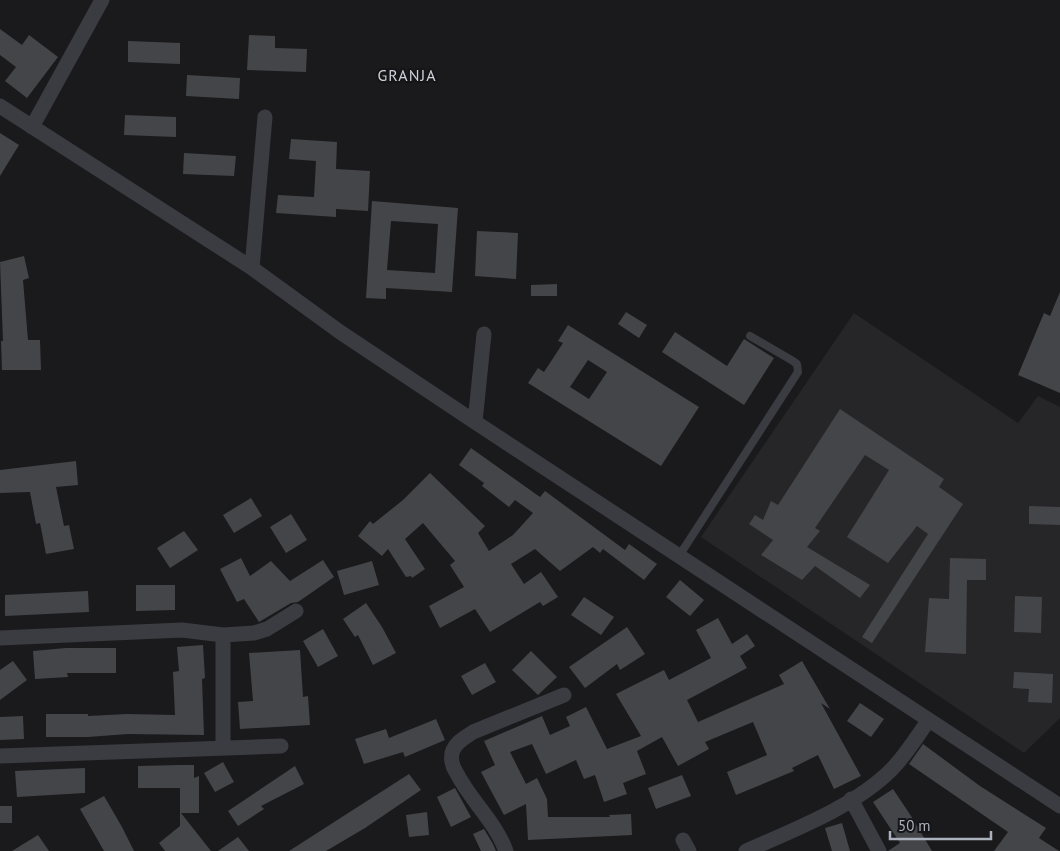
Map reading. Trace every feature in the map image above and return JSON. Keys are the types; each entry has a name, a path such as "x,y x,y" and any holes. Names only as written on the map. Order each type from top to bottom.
{"street":[{"path":"32,127 102,0"},
{"path":"0,106 252,268 340,332 475,422 1060,806"},
{"path":"252,268 265,117"},
{"path":"475,422 484,334"},
{"path":"0,638 182,630 222,635 254,633 268,630 296,612"},
{"path":"222,635 223,748"},
{"path":"506,851 490,821 456,772 451,760 453,750 461,740 473,732 564,695"},
{"path":"746,851 794,830 875,785 891,770 928,721"},
{"path":"0,756 281,746"},
{"path":"851,799 879,851"}],"lane":[{"path":"679,556 798,372 797,364 750,336"}],"shaded area":[{"path":"854,313 1018,423 1038,396 1060,407 1060,718 1024,753 701,537"}],"building":[{"path":"0,29 22,45 29,35 58,57 27,98 5,81 16,67 0,55"},
{"path":"249,35 275,36 275,48 307,49 306,72 247,70"},
{"path":"128,41 180,43 180,64 128,62"},
{"path":"187,75 240,78 239,99 186,96"},
{"path":"125,115 176,117 176,137 124,135"},
{"path":"0,133 19,145 0,176"},
{"path":"291,139 337,142 336,169 370,171 368,211 336,209 336,217 276,213 278,195 314,197 316,161 289,159"},
{"path":"184,153 236,156 234,176 183,174"},
{"path":"372,201 458,208 452,292 386,288 386,299 366,298","holes":["391,221 438,224 435,273 387,270"]},
{"path":"477,231 518,233 516,279 475,276"},
{"path":"24,256 29,278 23,280 28,340 40,340 41,370 2,370 1,341 3,341 0,262"},
{"path":"557,284 557,296 531,296 531,285"},
{"path":"1060,292 1060,393 1018,375 1044,313 1050,316"},
{"path":"626,312 647,325 639,338 618,324"},
{"path":"568,325 699,407 661,466 528,383 538,368 544,372 563,343 558,341","holes":["588,360 607,372 589,399 570,387"]},
{"path":"675,332 727,366 744,339 774,358 744,405 662,352"},
{"path":"840,409 944,479 939,487 963,504 872,643 862,637 928,534 917,526 888,563 847,537 889,470 865,455 815,528 820,531 807,547 870,585 860,598 815,566 802,580 761,555 773,540 749,524 755,515 763,520 771,501 778,505"},
{"path":"471,448 540,497 545,491 625,550 629,544 657,564 644,580 603,549 600,553 593,547 560,571 535,549 511,564 524,584 541,572 558,597 543,606 540,602 490,632 475,609 440,628 429,606 464,587 450,565 455,561 423,523 405,539 425,569 412,578 411,576 406,577 388,549 382,556 358,536 370,521 373,524 403,500 430,473 485,526 478,533 489,551 513,535 533,513 515,500 509,507 482,486 484,483 459,465"},
{"path":"76,461 78,485 56,487 64,526 69,525 74,549 46,554 40,523 36,524 30,492 0,493 0,470"},
{"path":"251,498 262,516 234,533 223,515"},
{"path":"1029,506 1060,507 1060,525 1029,524"},
{"path":"291,514 307,540 286,553 270,527"},
{"path":"184,531 198,550 170,568 157,548"},
{"path":"241,558 250,576 271,561 290,581 323,560 334,577 298,602 291,603 259,622 244,599 237,602 220,569"},
{"path":"950,558 986,559 986,580 967,580 966,654 925,652 929,598 949,599"},
{"path":"372,561 379,585 344,595 337,571"},
{"path":"680,580 704,600 690,616 666,597"},
{"path":"136,585 175,585 175,610 136,611"},
{"path":"88,591 89,612 5,616 5,595"},
{"path":"1015,596 1042,597 1041,633 1014,632"},
{"path":"584,597 614,617 601,635 571,615"},
{"path":"366,603 396,653 373,665 358,635 355,637 343,619"},
{"path":"718,618 732,644 747,634 755,646 740,656 747,668 687,700 698,722 784,684 779,675 802,661 830,709 821,703 861,776 834,789 818,755 792,768 794,771 736,795 727,772 767,755 753,722 705,742 709,749 678,766 662,737 637,751 646,774 623,783 627,794 604,802 595,775 584,779 576,760 546,774 532,744 510,752 526,784 537,778 547,799 548,817 610,817 609,815 631,814 632,835 528,840 526,804 504,815 481,772 495,765 484,741 542,716 550,735 570,726 566,717 586,707 607,749 641,736 616,694 664,670 669,680 711,658 696,630"},
{"path":"627,627 645,654 620,670 617,664 585,688 569,667"},
{"path":"323,629 338,656 318,667 303,641"},
{"path":"203,645 205,678 202,679 204,735 128,734 88,737 46,737 46,714 88,714 88,716 127,714 175,715 173,672 179,671 177,647"},
{"path":"66,648 116,648 116,673 67,673 68,677 35,679 33,651"},
{"path":"300,650 303,697 308,696 310,725 240,729 238,702 253,701 249,653"},
{"path":"531,651 557,677 538,695 512,670"},
{"path":"13,661 27,680 0,700 0,670"},
{"path":"485,663 496,682 472,695 461,676"},
{"path":"1014,672 1053,674 1052,703 1028,702 1029,689 1013,688"},
{"path":"860,703 884,719 871,737 847,721"},
{"path":"23,716 24,739 0,740 0,717"},
{"path":"436,719 445,740 405,757 403,752 364,764 355,739 386,729 389,738"},
{"path":"923,744 980,786 1046,828 1039,838 1059,851 994,851 1008,832 909,764"},
{"path":"223,762 234,782 215,792 204,773"},
{"path":"194,765 194,778 199,776 199,813 181,813 211,851 165,851 159,843 180,826 180,788 138,788 138,766"},
{"path":"295,766 304,784 261,806 264,809 238,826 228,811"},
{"path":"85,768 85,793 17,797 15,771"},
{"path":"409,774 421,790 365,828 326,851 289,851"},
{"path":"682,775 691,796 656,809 648,788"},
{"path":"455,788 471,817 451,827 437,797"},
{"path":"893,789 932,851 888,851 900,843 873,802"},
{"path":"104,796 134,851 104,851 80,809"},
{"path":"0,806 12,806 12,823 0,823"},
{"path":"427,812 429,835 409,837 406,815"},
{"path":"842,823 850,851 832,851 825,828"},
{"path":"484,829 496,851 481,851 473,834"},
{"path":"38,835 49,851 12,851"},
{"path":"238,837 249,851 218,851"}],"district":[{"name":"GRANJA","path":"407,75"}]}
